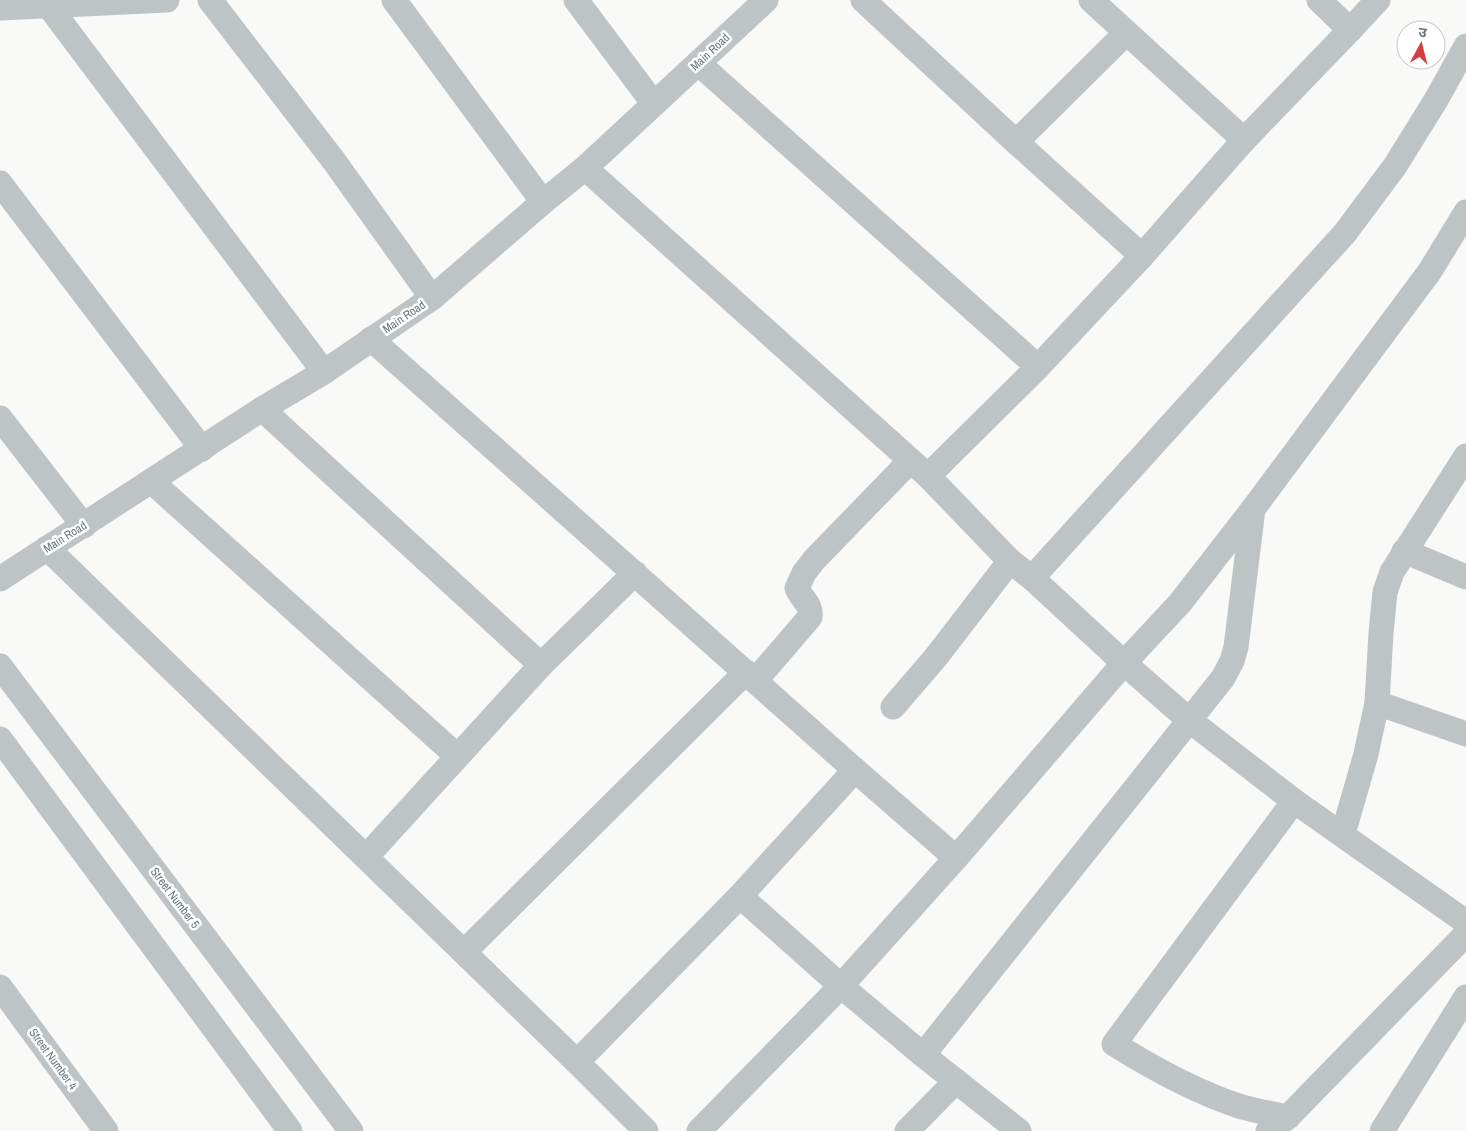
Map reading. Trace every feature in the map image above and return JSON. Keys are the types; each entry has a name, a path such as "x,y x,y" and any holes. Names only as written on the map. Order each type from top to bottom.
{"street":[{"path":"0,8 167,0"},
{"path":"210,0 334,161 432,298"},
{"path":"394,0 543,202"},
{"path":"576,0 654,104"},
{"name":"Main Road","path":"0,579 324,372 432,298 585,168 766,0"},
{"path":"863,0 1142,256"},
{"path":"1091,0 1244,140"},
{"path":"1319,0 1350,30"},
{"path":"464,952 751,677 810,617 811,610 799,594 797,588 804,572 814,560 1038,367 1142,256 1244,140 1378,0"},
{"path":"48,5 324,372"},
{"path":"1016,142 1126,33"},
{"path":"1032,578 1345,232 1395,166 1436,100 1466,46"},
{"path":"698,63 1038,367"},
{"path":"585,168 919,468 1010,561 1032,578 1189,720 1294,801 1466,922"},
{"path":"0,183 202,449"},
{"path":"699,1131 841,986 956,858 1124,663 1180,603 1253,510 1430,271 1466,212"},
{"path":"371,338 956,858"},
{"path":"262,410 541,665"},
{"path":"0,418 84,526"},
{"path":"1342,834 1366,754 1377,703 1385,592 1392,572 1404,550 1466,456"},
{"path":"151,481 457,756"},
{"path":"923,1055 1189,720 1232,662 1236,647 1253,510"},
{"path":"47,548 646,1131"},
{"path":"1404,550 1466,577"},
{"path":"893,707 936,657 1010,561"},
{"path":"366,857 541,665 635,574"},
{"name":"Street Number 5","path":"0,666 351,1131"},
{"path":"1377,703 1466,734"},
{"path":"0,739 290,1131"},
{"path":"577,1062 740,896 855,770"},
{"path":"1294,801 1114,1044 1137,1059 1220,1099 1278,1124 1466,934"},
{"path":"740,896 841,986 923,1055 1019,1131"},
{"name":"Street Number 4","path":"0,987 106,1131"},
{"path":"1382,1131 1466,997"},
{"path":"907,1131 956,1081"}]}
